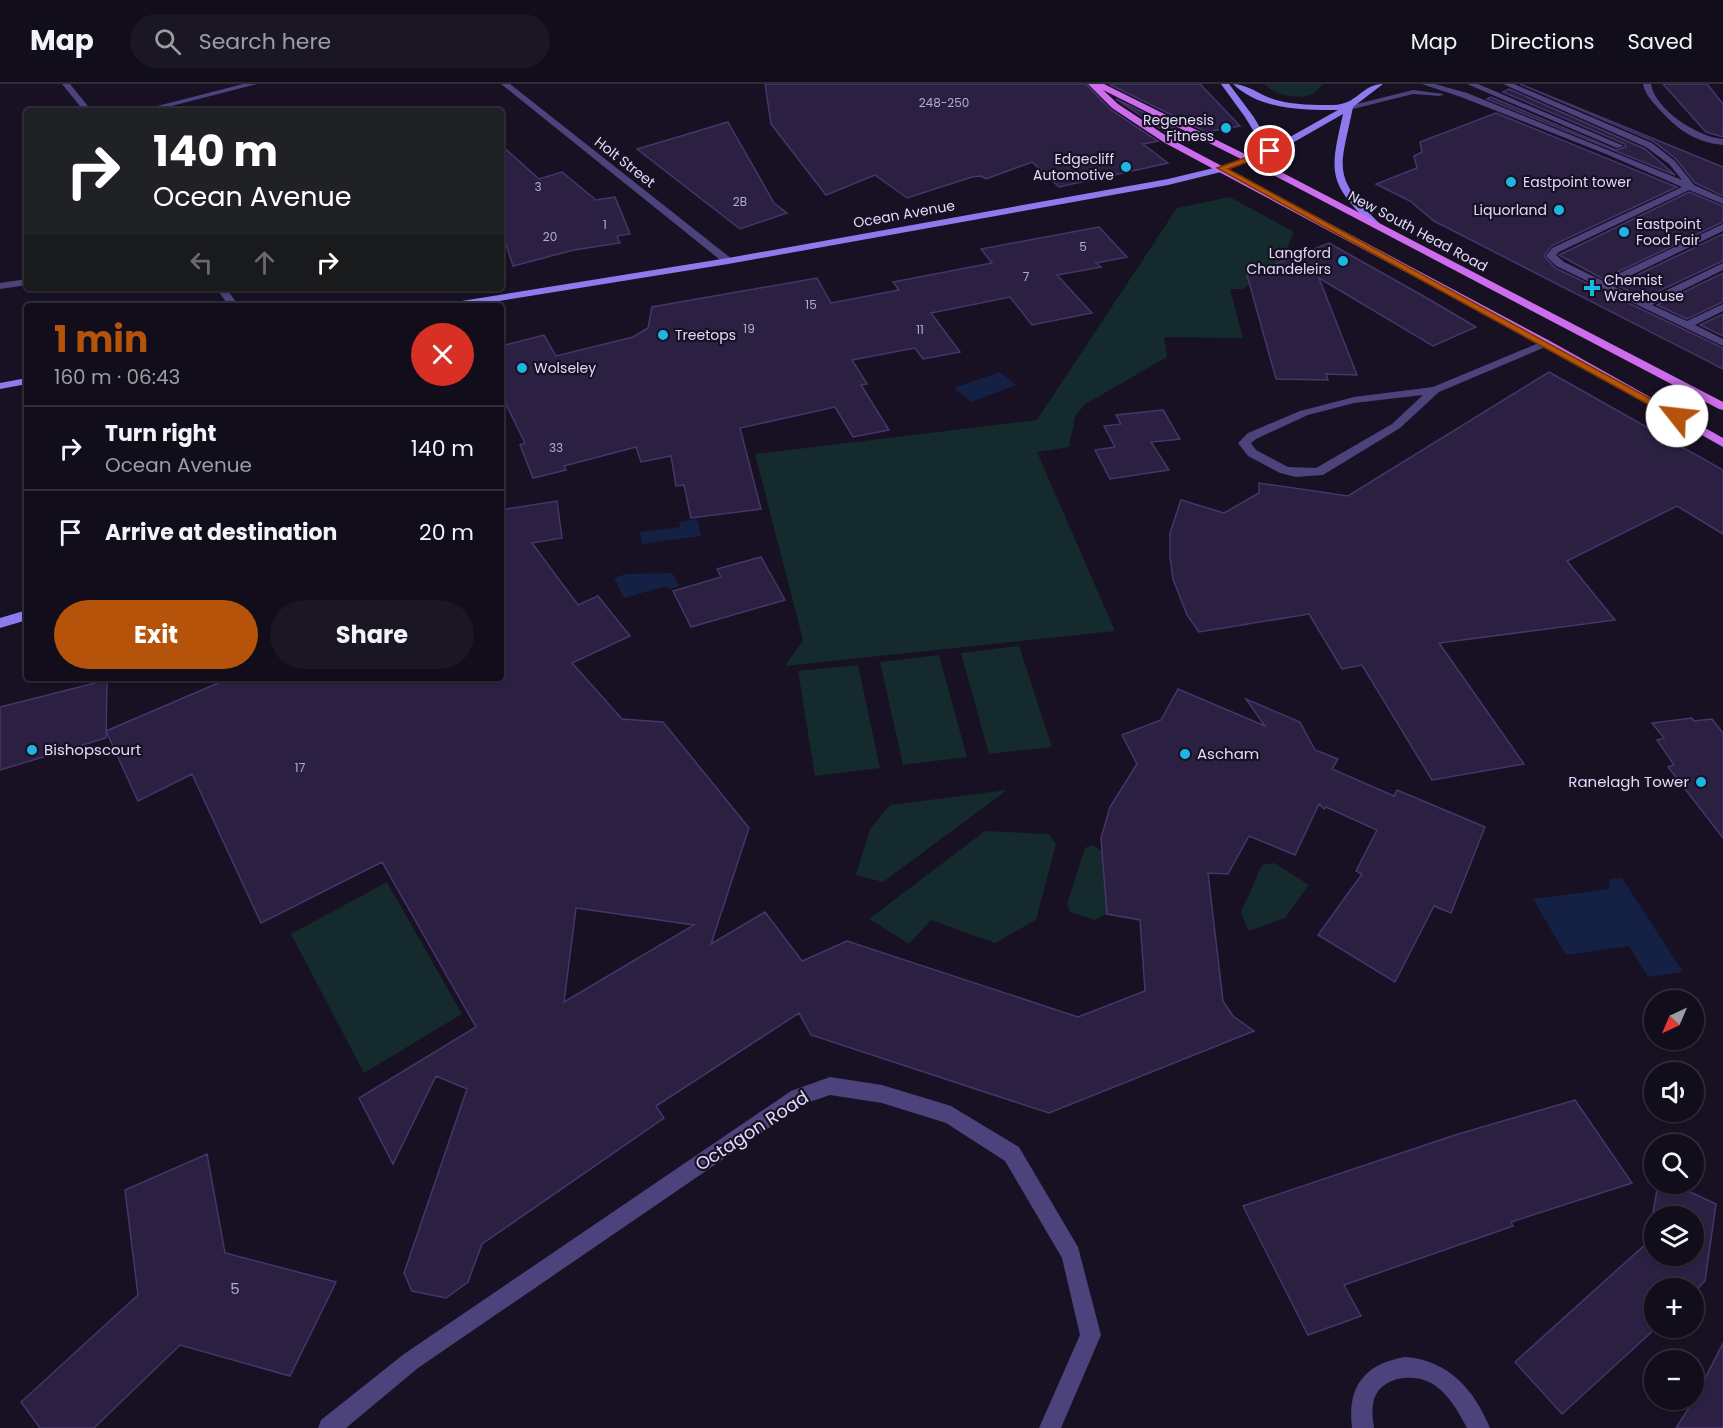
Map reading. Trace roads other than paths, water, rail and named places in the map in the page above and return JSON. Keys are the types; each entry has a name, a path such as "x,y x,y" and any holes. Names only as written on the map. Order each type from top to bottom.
{"main road":[{"path":"1092,84 1104,97 1150,131 1546,344 1723,443"},
{"name":"New South Head Road","path":"1098,84 1178,126 1249,159 1723,407"},
{"name":"Ocean Avenue","path":"1222,168 1249,159"}],"street":[{"path":"66,84 86,108"},
{"path":"154,108 253,84"},
{"name":"Holt Street","path":"506,84 728,261"},
{"path":"1225,84 1249,116 1270,151"},
{"path":"1237,84 1255,97 1280,105 1349,107 1413,92 1475,100"},
{"name":"Ocean Avenue","path":"1249,159 1270,151 1349,107 1379,84"},
{"path":"1426,84 1475,100 1723,201"},
{"path":"1471,84 1522,103 1628,149 1690,186"},
{"path":"1507,84 1649,145 1667,156 1681,171 1690,186"},
{"path":"1647,84 1651,95 1679,128 1702,139 1723,142"},
{"path":"1349,107 1337,176 1344,193 1377,226"},
{"name":"Ocean Avenue","path":"468,303 728,261 1168,182 1222,168"},
{"path":"1690,186 1551,253 1554,260 1560,264 1723,343"},
{"path":"1602,285 1723,227"},
{"path":"1644,305 1723,266"},
{"path":"0,286 24,282"},
{"path":"222,291 232,303"},
{"path":"1686,326 1723,307"},
{"path":"1435,390 1396,426 1318,472 1296,473 1284,470 1252,453 1244,443 1262,432 1324,407 1435,390 1546,344"},
{"path":"0,386 24,382"},
{"path":"0,623 24,616"},
{"name":"Octagon Road","path":"329,1428 420,1354 798,1097 830,1086 882,1094 951,1115 1012,1154 1071,1254 1091,1335 1050,1428"},
{"path":"1363,1428 1361,1404 1368,1386 1379,1374 1396,1368 1415,1368 1435,1374 1453,1389 1469,1407 1479,1428"}],"water":[{"path":"1000,372 1016,385 971,402 954,388"},
{"path":"697,519 701,536 642,544 640,532 680,527 679,522"},
{"path":"672,573 679,586 669,589 666,586 624,598 614,578 626,574"},
{"path":"1622,878 1683,972 1648,977 1629,946 1566,955 1533,899 1609,889 1610,879"}],"place":[{"name":"Regenesis Fitness","path":"1226,128"},
{"name":"Edgecliff Automotive","path":"1126,167"},
{"name":"Eastpoint tower","path":"1511,182"},
{"name":"Liquorland","path":"1559,210"},
{"name":"Eastpoint Food Fair","path":"1624,232"},
{"name":"Langford Chandeleirs","path":"1343,261"},
{"name":"Chemist Warehouse","path":"1592,288"},
{"name":"Treetops","path":"663,335"},
{"name":"Wolseley","path":"522,368"},
{"name":"Bishopscourt","path":"32,750"},
{"name":"Ascham","path":"1185,754"},
{"name":"Ranelagh Tower","path":"1701,782"}]}
